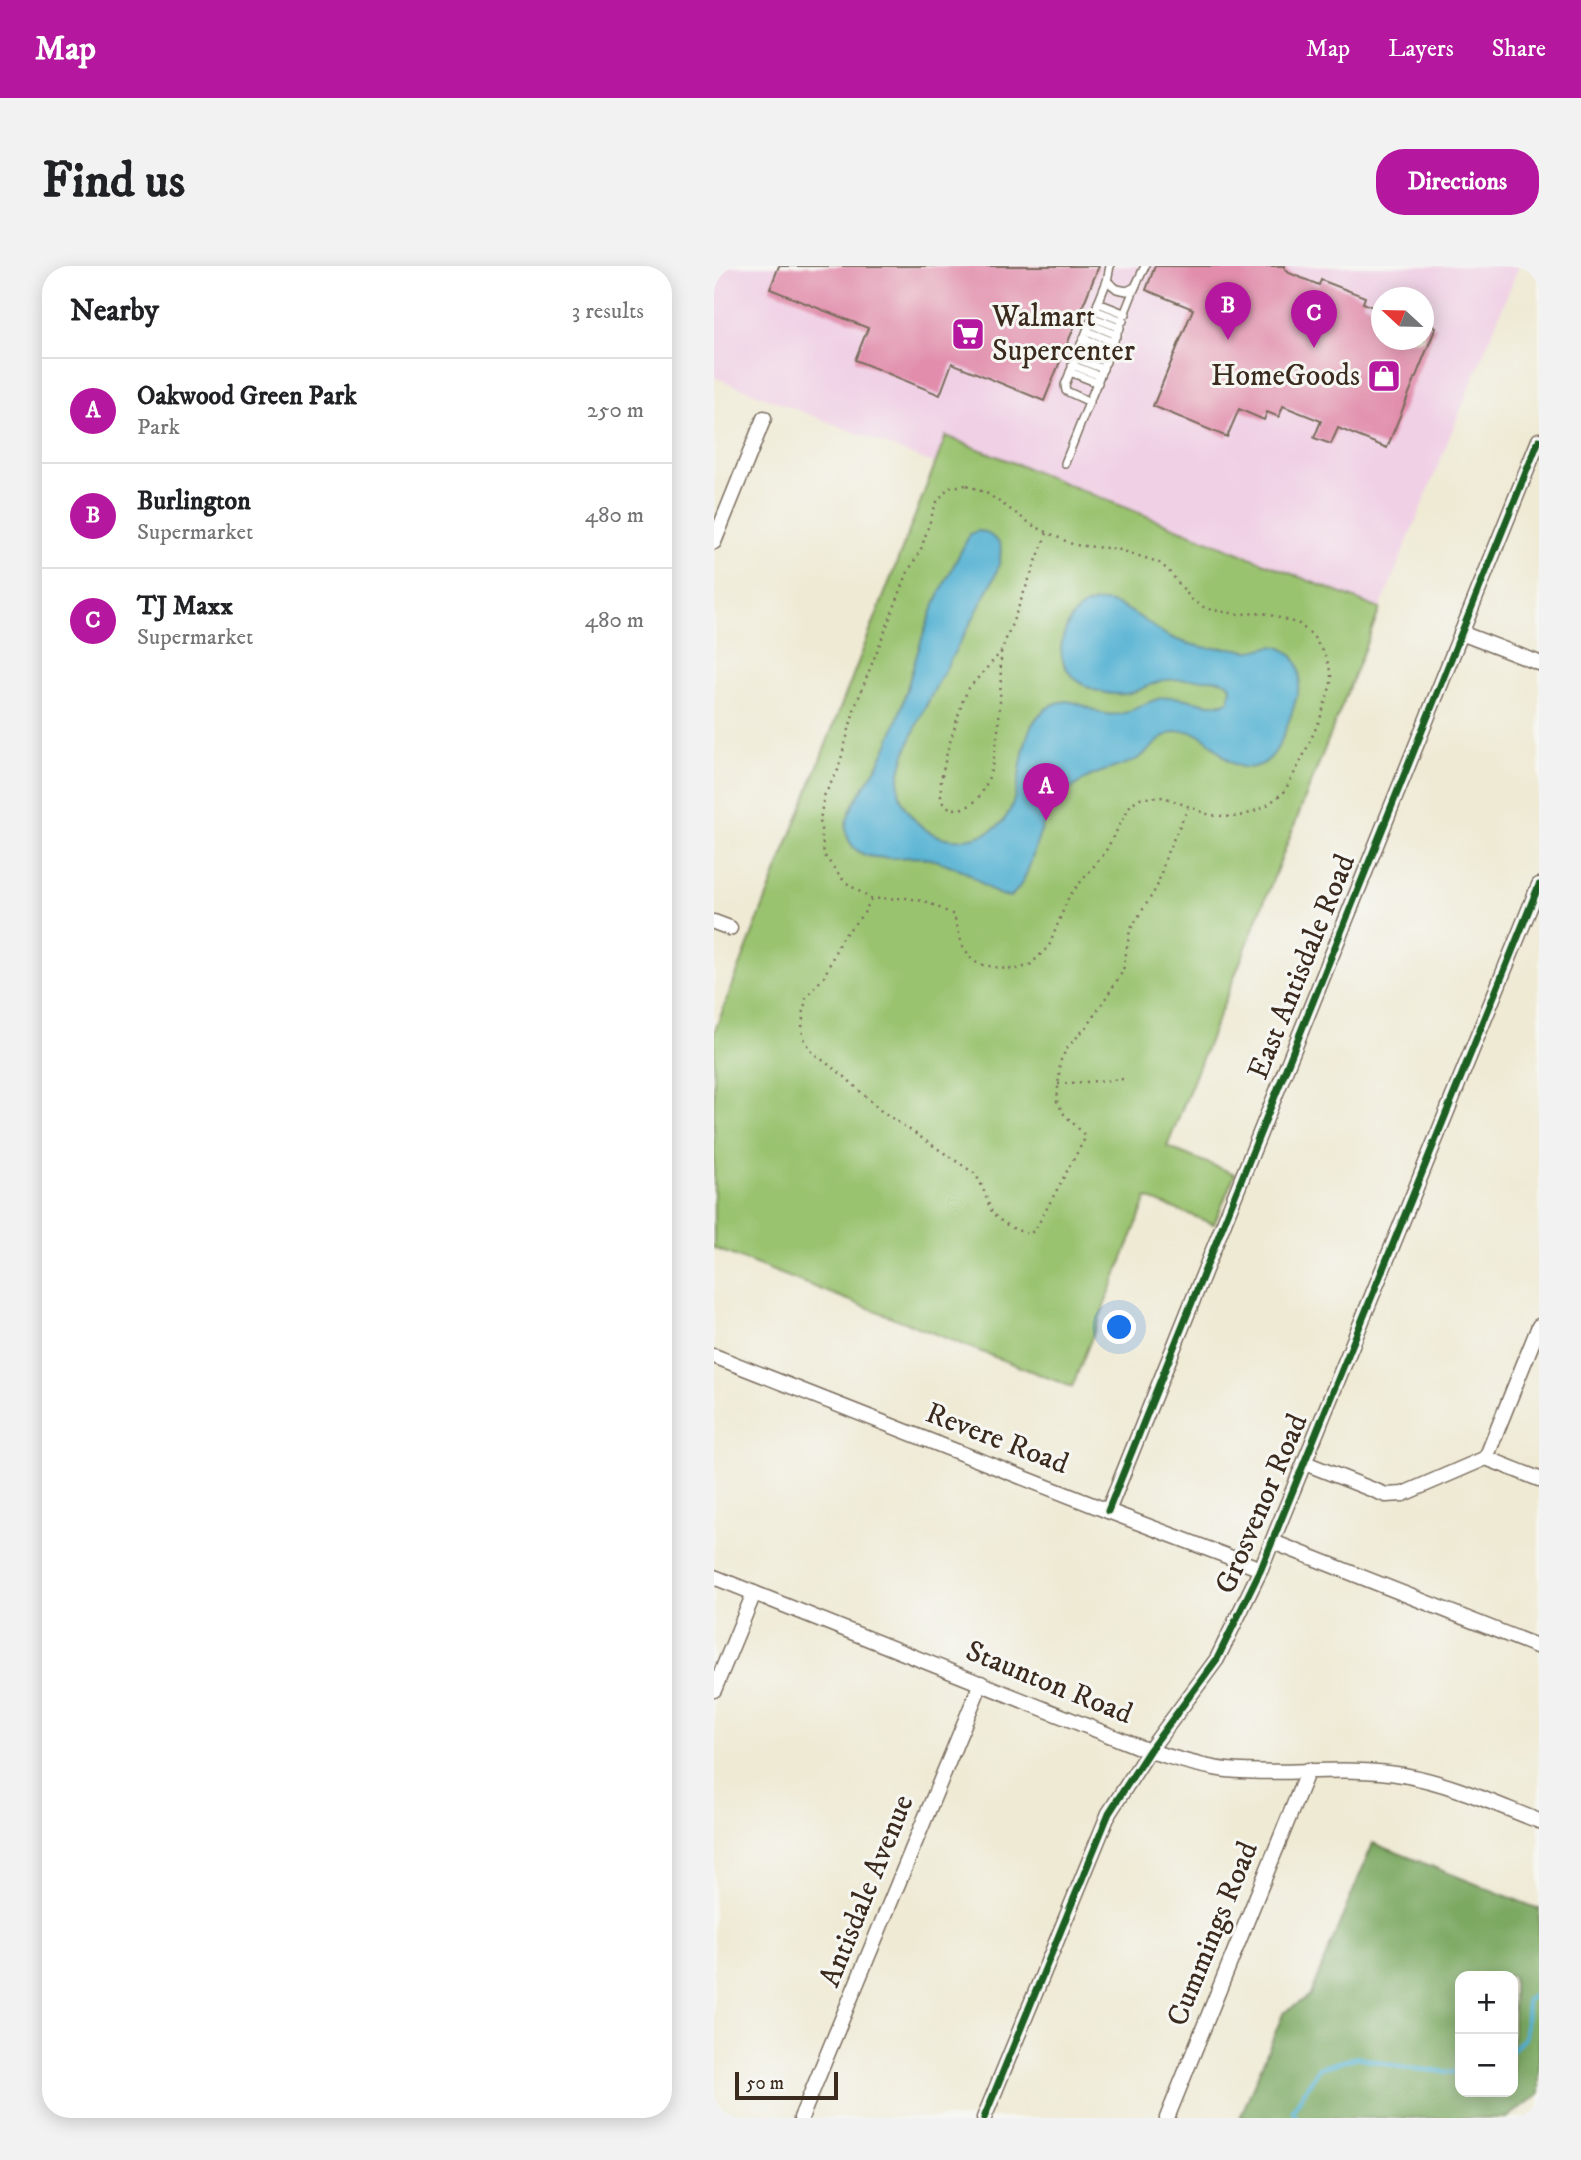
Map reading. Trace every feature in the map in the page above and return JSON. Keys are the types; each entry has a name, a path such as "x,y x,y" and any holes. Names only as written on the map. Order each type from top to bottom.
{"street":[{"path":"714,542 764,418"},
{"name":"East Antisdale Road","path":"1108,1511 1539,440"},
{"path":"1461,633 1539,663"},
{"name":"Grosvenor Road","path":"984,2118 1109,1813 1149,1751 1217,1659 1261,1569 1539,885"},
{"path":"714,922 730,928"},
{"path":"1305,1463 1386,1495 1403,1494 1486,1458 1539,1326"},
{"name":"Revere Road","path":"714,1356 1261,1569"},
{"path":"1486,1458 1539,1479"},
{"path":"1273,1542 1539,1647"},
{"name":"Staunton Road","path":"714,1577 1149,1751 1193,1764 1228,1770 1360,1770 1403,1775 1455,1788 1539,1821"},
{"path":"714,1689 754,1593"},
{"name":"Antisdale Avenue","path":"801,2118 981,1683"},
{"name":"Cummings Road","path":"1167,2118 1308,1770"}],"lane":[{"path":"1090,402 1066,391 1065,385 1107,281 1110,266"},
{"path":"1065,463 1145,266"},
{"path":"1107,281 1122,291 1135,287"},
{"path":"1084,338 1112,349"},
{"path":"1084,338 1112,349"},
{"path":"1084,338 1112,349"},
{"path":"1084,338 1112,349"},
{"path":"1084,338 1112,349"},
{"path":"1084,338 1112,349"}],"path":[{"path":"967,485 1002,502 1047,533 1073,545 1117,550 1158,562 1194,601 1207,609 1237,614 1264,613 1295,622 1312,636 1326,657 1331,674 1327,701 1312,740 1284,792 1266,806 1245,815 1220,816 1164,797 1140,798 1130,804 1104,854 1069,895 1049,946 1030,965 1018,969 984,966 971,958 962,945 954,915 939,906 907,898 871,899 844,881 829,862 822,846 820,820 824,796 838,770 855,707 908,572 921,550 936,503 949,487 967,485"},
{"path":"1001,652 969,688 956,718 940,789 943,803 952,809 968,806 975,801 986,784 999,727 1001,652 1047,533"},
{"path":"871,899 864,913 841,939 824,977 806,997 803,1037 819,1058 844,1076 880,1110 974,1173 980,1180 995,1216 1025,1234 1033,1233 1084,1140 1083,1133 1059,1107 1056,1094 1060,1062 1067,1048 1089,1024 1123,971 1130,930 1157,887 1170,845 1188,807"},
{"path":"1057,1084 1124,1079"}],"shaded area":[{"path":"714,266 1519,266 1380,609 947,437 935,464 714,377"}],"green space":[{"path":"946,436 1380,609 1167,1147 1235,1174 1214,1224 1147,1198 1072,1387 714,1248 714,1033"},
{"path":"1373,1843 1539,1909 1539,2094 1507,2118 1240,2118 1283,2014 1310,1995"}],"water":[{"path":"977,531 986,532 1000,543 998,568 917,725 900,772 899,789 903,804 920,825 941,837 963,839 979,836 998,826 1010,811 1029,731 1040,715 1057,703 1075,702 1110,715 1126,712 1162,698 1213,704 1229,701 1231,687 1227,682 1218,680 1160,681 1125,694 1100,692 1078,681 1069,673 1064,662 1061,650 1063,637 1076,613 1094,603 1116,605 1168,636 1194,645 1250,651 1277,647 1290,654 1299,670 1299,689 1278,748 1262,764 1243,767 1226,758 1204,737 1183,731 1176,732 1164,737 1139,758 1085,779 1050,810 1023,881 1010,897 993,891 969,874 941,862 914,857 878,858 858,851 846,831 849,814 888,745 919,647 940,593 970,534"}],"building":[{"name":"Walmart Supercenter","path":"779,266 1099,266 1044,401 952,363 940,395 855,360 868,328 770,289"},
{"path":"1155,266 1285,266 1289,273 1319,285 1321,280 1365,297 1363,303 1371,306 1371,350 1427,350 1387,448 1338,428 1331,444 1314,438 1321,421 1283,406 1279,417 1267,412 1264,420 1239,409 1227,437 1153,406 1193,309 1146,290"}],"waterway":[{"path":"1518,2044 1525,2038 1527,2000 1539,1992"},
{"path":"1296,2118 1293,2110 1319,2068 1358,2057 1404,2068 1455,2073"}],"cycle path":[{"path":"1108,1511 1539,440"},
{"path":"984,2118 1109,1813 1149,1751 1217,1659 1261,1569 1539,885"}],"place":[{"name":"Walmart Supercenter","path":"968,334"},
{"name":"Burlington","path":"1228,340"},
{"name":"TJ Maxx","path":"1314,348"},
{"name":"HomeGoods","path":"1384,376"},
{"name":"Oakwood Green Park","path":"1046,821"}]}
